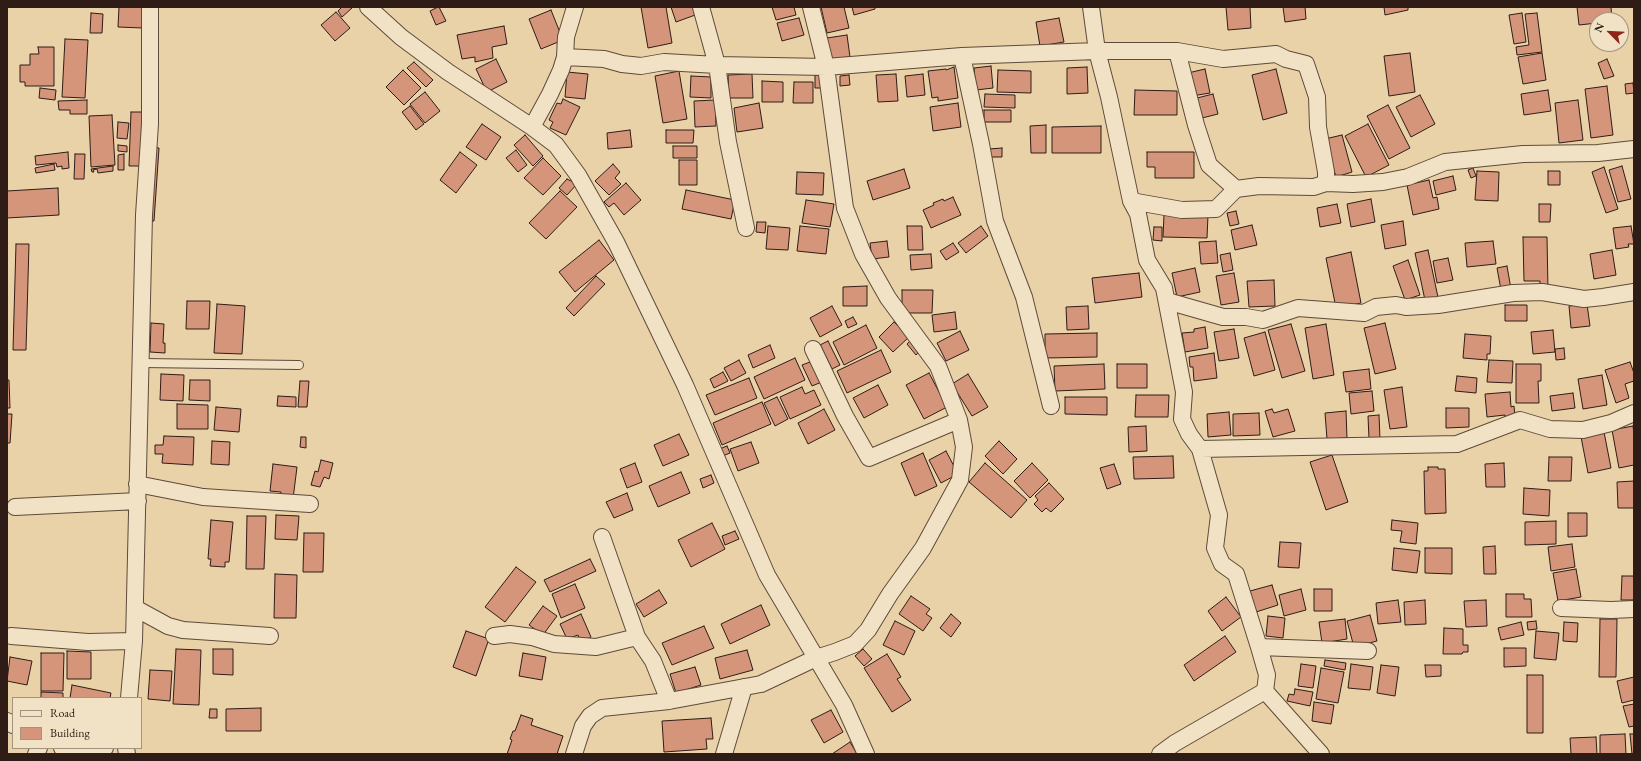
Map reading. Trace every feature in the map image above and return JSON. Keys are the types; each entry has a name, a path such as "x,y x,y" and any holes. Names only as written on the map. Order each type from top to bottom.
{"street":[{"path":"129,697 134,641 138,501 137,484 142,363 144,215 150,124 150,7"},
{"path":"368,7 401,37 448,72 532,127 556,145 578,175 616,242 686,385 767,575 844,705 866,754"},
{"path":"532,127 550,94 565,57 566,37 575,7"},
{"path":"701,7 717,65 728,142 746,228"},
{"path":"574,754 583,726 590,716 602,708 669,701 761,684 816,658 855,644 868,630 890,594 923,548 960,480 964,447 959,420 938,366 888,298 863,254 845,208 826,66 811,7"},
{"path":"1091,7 1097,51 1109,97 1131,201 1138,214 1147,260 1164,288 1167,301 1184,392 1182,419 1189,434 1200,449 1219,515 1216,548 1222,564 1236,574 1267,675 1265,690 1322,754"},
{"path":"565,57 604,59 622,64 641,66 664,62 717,65 826,66 962,56 1097,51 1177,51 1223,59 1276,54 1286,59 1306,64 1317,98 1318,127 1326,172 1326,183"},
{"path":"1177,51 1196,125 1209,165 1236,189"},
{"path":"962,56 981,144 995,221 1024,297 1051,406"},
{"path":"1131,201 1182,210 1216,209 1236,189 1259,186 1314,187 1326,183 1353,184 1382,182 1408,177 1446,162 1524,154 1598,153 1634,149"},
{"path":"1167,301 1223,317 1246,316 1263,320 1298,308 1364,313 1376,307 1396,305 1406,307 1438,305 1513,293 1542,292 1584,299 1603,298 1634,292"},
{"path":"813,349 845,416 869,458 959,420"},
{"path":"1200,449 1458,444 1520,420 1550,429 1583,430 1611,423 1634,413"},
{"path":"137,484 203,497 310,504"},
{"path":"15,507 138,501"},
{"path":"602,537 637,637 653,661 669,701"},
{"path":"135,608 168,626 183,630 270,636"},
{"path":"1561,608 1611,610 1634,609"},
{"path":"494,636 510,634 532,637 554,644 596,647 637,637"},
{"path":"12,636 88,642 134,641"},
{"path":"1259,647 1368,650"},
{"path":"724,754 744,687"},
{"path":"1160,754 1175,743 1265,690"},
{"path":"68,749 96,754 104,749"}],"lane":[{"path":"142,363 299,365"}],"building":[{"path":"119,7 144,7 143,28 118,27"},
{"path":"342,7 352,8 342,17 338,11"},
{"path":"438,7 446,21 436,25 430,11"},
{"path":"641,7 666,7 672,43 648,48"},
{"path":"671,7 695,7 698,14 676,22"},
{"path":"772,7 794,7 796,15 776,20"},
{"path":"821,7 844,7 849,28 827,33"},
{"path":"852,7 875,7 875,9 854,15"},
{"path":"1226,7 1250,7 1251,28 1228,30"},
{"path":"1283,7 1305,7 1306,19 1285,22"},
{"path":"1384,7 1408,7 1408,10 1385,15"},
{"path":"1577,7 1611,7 1611,12 1589,12 1589,24 1579,25"},
{"path":"551,10 563,40 541,49 529,19"},
{"path":"336,12 350,28 335,41 321,25"},
{"path":"91,13 103,14 102,33 90,33"},
{"path":"1522,13 1526,42 1514,44 1509,15"},
{"path":"1537,13 1542,52 1517,55 1516,47 1529,45 1525,14"},
{"path":"799,18 804,35 782,41 777,23"},
{"path":"1059,18 1064,42 1040,46 1036,22"},
{"path":"504,26 507,44 492,47 493,58 475,62 475,57 462,59 457,35"},
{"path":"847,35 850,57 830,59 827,38"},
{"path":"65,39 88,40 85,98 62,97"},
{"path":"38,47 54,47 54,86 25,86 25,82 20,82 20,65 30,65 30,54 39,54"},
{"path":"1410,53 1415,92 1389,96 1384,56"},
{"path":"1542,53 1546,80 1523,84 1518,57"},
{"path":"496,59 507,82 487,92 476,69"},
{"path":"1607,59 1614,76 1604,79 1598,63"},
{"path":"414,62 433,80 426,87 407,68"},
{"path":"991,66 993,88 976,90 974,68"},
{"path":"954,67 958,98 938,101 938,97 932,98 928,71 946,70"},
{"path":"1087,67 1088,93 1067,94 1067,68"},
{"path":"1205,69 1210,93 1192,96 1188,73"},
{"path":"1276,69 1287,113 1263,120 1252,75"},
{"path":"403,70 421,88 404,105 386,87"},
{"path":"998,70 1031,71 1031,93 997,92"},
{"path":"679,71 687,119 663,123 655,76"},
{"path":"567,72 588,74 585,99 565,97"},
{"path":"752,74 753,98 729,98 728,75"},
{"path":"896,74 898,101 878,102 876,75"},
{"path":"923,74 925,95 907,97 905,76"},
{"path":"815,75 822,75 822,88 815,88"},
{"path":"849,75 850,85 840,86 840,76"},
{"path":"691,76 711,77 711,98 690,97"},
{"path":"762,81 783,82 783,102 762,102"},
{"path":"794,82 813,82 813,103 793,103"},
{"path":"1633,83 1634,93 1626,94 1625,84"},
{"path":"1607,86 1613,135 1591,138 1585,89"},
{"path":"40,88 56,90 55,100 39,98"},
{"path":"1135,90 1177,91 1177,115 1134,115"},
{"path":"1548,90 1551,111 1524,115 1521,94"},
{"path":"425,92 440,111 425,123 410,104"},
{"path":"985,94 1015,95 1015,108 984,107"},
{"path":"1213,94 1218,114 1198,119 1193,99"},
{"path":"1420,95 1435,124 1411,137 1396,107"},
{"path":"563,99 580,107 566,135 550,128 553,122 549,120 557,103 561,104"},
{"path":"87,100 87,114 70,114 70,110 59,110 58,101"},
{"path":"715,100 716,126 695,127 694,101"},
{"path":"1578,100 1583,140 1559,143 1555,103"},
{"path":"759,103 763,128 737,132 734,108"},
{"path":"958,103 961,127 933,131 930,107"},
{"path":"1388,105 1410,148 1389,159 1367,116"},
{"path":"410,106 424,124 416,130 402,112"},
{"path":"984,110 1011,110 1011,122 984,122"},
{"path":"131,112 146,112 144,166 129,166"},
{"path":"112,115 115,165 91,167 89,116"},
{"path":"118,122 129,123 127,139 117,138"},
{"path":"482,124 501,137 486,160 466,147"},
{"path":"1368,124 1389,165 1366,177 1345,136"},
{"path":"1046,125 1046,153 1031,153 1030,126"},
{"path":"1101,126 1101,153 1052,153 1052,127"},
{"path":"630,130 632,147 608,149 607,133"},
{"path":"666,130 694,130 693,143 666,143"},
{"path":"525,135 543,156 533,166 514,145"},
{"path":"1342,135 1352,172 1336,177 1325,139"},
{"path":"118,145 127,146 127,152 118,151"},
{"path":"673,146 697,146 697,158 673,158"},
{"path":"151,147 159,148 154,221 147,221"},
{"path":"1002,148 1002,157 990,157 989,149"},
{"path":"516,150 527,165 518,172 506,158"},
{"path":"68,152 69,168 62,169 62,166 57,167 56,163 36,165 35,156"},
{"path":"460,152 477,165 456,193 440,180"},
{"path":"1147,152 1194,152 1194,178 1155,178 1155,167 1147,167"},
{"path":"75,154 85,154 84,179 74,179"},
{"path":"124,154 124,170 118,170 118,155"},
{"path":"543,158 561,176 543,195 524,178"},
{"path":"679,160 697,160 697,185 679,185"},
{"path":"54,164 55,170 36,173 35,168"},
{"path":"613,164 620,172 615,178 621,184 609,195 595,181"},
{"path":"113,166 113,171 98,173 97,169 93,170 94,172 92,172 91,169"},
{"path":"1622,166 1631,199 1618,202 1609,170"},
{"path":"1604,167 1618,209 1606,213 1592,172"},
{"path":"1473,168 1476,176 1471,178 1468,170"},
{"path":"904,169 910,188 873,200 867,181"},
{"path":"1477,171 1499,172 1498,201 1475,200"},
{"path":"1548,171 1560,171 1560,185 1548,185"},
{"path":"797,172 824,173 823,195 796,194"},
{"path":"1453,176 1456,190 1436,195 1433,181"},
{"path":"567,179 577,184 567,195 559,188"},
{"path":"1429,180 1433,198 1437,197 1439,209 1413,215 1407,185"},
{"path":"626,183 641,200 624,215 614,203 609,207 604,202"},
{"path":"58,188 59,215 7,218 7,191"},
{"path":"686,190 735,200 731,219 682,209"},
{"path":"560,191 577,207 546,239 529,223"},
{"path":"953,197 961,215 931,228 923,210 934,205 933,203 943,199 944,201"},
{"path":"1371,199 1375,222 1351,227 1347,204"},
{"path":"806,200 834,204 830,227 802,223"},
{"path":"1337,204 1341,223 1320,227 1317,208"},
{"path":"1539,204 1551,204 1550,222 1539,222"},
{"path":"1236,211 1239,224 1230,226 1227,213"},
{"path":"1164,215 1208,215 1207,238 1163,237"},
{"path":"1403,221 1406,245 1385,249 1381,225"},
{"path":"757,222 766,222 765,233 756,232"},
{"path":"1252,225 1257,245 1235,250 1231,230"},
{"path":"768,226 790,228 788,250 766,249"},
{"path":"800,226 829,229 826,254 797,251"},
{"path":"907,226 922,226 923,250 908,250"},
{"path":"981,226 988,236 966,253 958,243"},
{"path":"1631,226 1634,244 1628,244 1629,247 1616,249 1613,228"},
{"path":"1154,227 1162,227 1162,241 1153,240"},
{"path":"1523,237 1547,237 1548,290 1540,290 1540,281 1524,281"},
{"path":"599,240 614,260 575,292 559,272"},
{"path":"887,241 889,257 872,259 870,243"},
{"path":"1216,241 1218,263 1201,264 1199,242"},
{"path":"1493,241 1496,264 1467,267 1465,243"},
{"path":"953,243 959,252 946,260 940,251"},
{"path":"16,244 29,244 26,350 13,350"},
{"path":"1428,250 1439,302 1426,305 1415,253"},
{"path":"1612,250 1616,275 1594,279 1590,254"},
{"path":"1351,252 1361,303 1336,308 1326,258"},
{"path":"1230,253 1233,270 1223,272 1220,255"},
{"path":"931,254 932,268 911,270 910,255"},
{"path":"1448,258 1453,280 1437,283 1433,261"},
{"path":"1408,260 1420,295 1405,300 1393,266"},
{"path":"1507,266 1511,289 1501,290 1497,268"},
{"path":"1195,268 1200,292 1177,297 1172,273"},
{"path":"1139,273 1142,297 1095,303 1092,278"},
{"path":"1234,273 1239,302 1221,305 1216,276"},
{"path":"596,276 605,284 574,316 566,308"},
{"path":"1274,280 1275,306 1249,307 1247,281"},
{"path":"867,286 867,306 843,306 843,287"},
{"path":"902,290 933,290 932,313 902,313"},
{"path":"187,301 210,301 209,329 186,329"},
{"path":"217,304 245,306 242,354 214,353"},
{"path":"1587,304 1590,326 1571,328 1569,306"},
{"path":"1505,305 1527,305 1527,321 1505,321"},
{"path":"832,306 842,325 820,337 810,318"},
{"path":"1088,306 1089,329 1067,330 1066,307"},
{"path":"955,312 957,329 934,332 932,315"},
{"path":"853,317 857,324 848,328 845,321"},
{"path":"894,322 909,337 893,352 879,337"},
{"path":"151,323 164,324 163,343 165,343 165,353 150,352"},
{"path":"1385,323 1396,369 1375,374 1364,328"},
{"path":"1291,324 1305,371 1282,378 1268,330"},
{"path":"1326,324 1334,375 1313,379 1305,328"},
{"path":"866,325 877,348 844,365 833,342"},
{"path":"1205,327 1208,348 1185,352 1182,333 1194,332 1194,329"},
{"path":"1234,329 1239,358 1219,361 1214,332"},
{"path":"1553,330 1555,352 1533,354 1531,332"},
{"path":"960,331 969,350 946,361 937,343"},
{"path":"1265,332 1275,370 1254,376 1244,338"},
{"path":"1097,333 1097,357 1045,358 1045,334"},
{"path":"1465,334 1491,336 1490,354 1487,354 1487,360 1463,358"},
{"path":"913,338 922,349 916,355 907,344"},
{"path":"828,341 840,365 832,369 820,345"},
{"path":"770,345 775,358 753,368 748,355"},
{"path":"1564,348 1565,359 1556,360 1555,349"},
{"path":"881,350 891,372 847,393 837,371"},
{"path":"1214,353 1217,378 1194,381 1193,367 1190,367 1189,357"},
{"path":"795,358 805,380 764,399 754,377"},
{"path":"739,360 746,373 731,381 724,368"},
{"path":"1489,360 1513,361 1512,383 1487,382"},
{"path":"810,362 812,366 816,364 824,381 812,386 802,365"},
{"path":"1630,362 1634,373 1634,381 1625,384 1629,398 1616,403 1605,370"},
{"path":"1104,364 1105,389 1055,391 1054,366"},
{"path":"1117,364 1147,364 1147,388 1117,388"},
{"path":"1516,364 1541,364 1541,381 1538,381 1539,403 1516,403"},
{"path":"1369,369 1371,389 1346,392 1343,372"},
{"path":"723,372 728,381 714,388 710,379"},
{"path":"929,373 947,407 924,419 906,385"},
{"path":"161,374 184,375 183,401 160,400"},
{"path":"968,374 988,407 972,416 952,384"},
{"path":"1602,375 1607,405 1583,409 1578,379"},
{"path":"1457,376 1477,378 1476,393 1455,391"},
{"path":"749,378 757,398 715,415 706,395"},
{"path":"7,380 9,380 10,408 7,408"},
{"path":"190,380 210,380 210,401 189,400"},
{"path":"300,381 309,381 307,407 298,407"},
{"path":"878,385 888,405 864,418 853,398"},
{"path":"802,387 805,394 814,390 821,405 790,419 780,397"},
{"path":"1402,387 1407,427 1390,429 1384,390"},
{"path":"1372,391 1374,411 1351,414 1349,393"},
{"path":"1510,392 1511,407 1514,406 1515,417 1505,418 1505,415 1487,417 1485,394"},
{"path":"1573,393 1575,408 1552,411 1550,396"},
{"path":"1136,395 1169,395 1168,417 1135,417"},
{"path":"278,396 296,397 296,407 277,406"},
{"path":"777,397 788,419 775,426 764,403"},
{"path":"1065,397 1107,397 1107,415 1065,414"},
{"path":"762,402 771,424 722,445 713,423"},
{"path":"177,404 208,405 208,429 177,429"},
{"path":"216,407 241,409 239,432 214,430"},
{"path":"1446,408 1469,408 1469,427 1446,428"},
{"path":"824,409 835,430 808,444 798,423"},
{"path":"1272,409 1274,413 1288,409 1295,431 1273,437 1265,411"},
{"path":"1346,411 1347,438 1327,439 1325,413"},
{"path":"1229,412 1231,435 1208,437 1207,414"},
{"path":"1259,413 1260,435 1233,436 1233,414"},
{"path":"7,414 12,414 10,443 7,443"},
{"path":"1379,415 1380,439 1369,439 1368,416"},
{"path":"1146,426 1147,451 1129,452 1128,427"},
{"path":"1633,426 1634,465 1619,468 1612,430"},
{"path":"1604,432 1611,468 1588,473 1581,437"},
{"path":"679,434 689,455 663,466 654,445"},
{"path":"164,436 194,437 193,465 162,463 163,454 155,454 155,445 163,445"},
{"path":"301,437 306,437 306,448 300,447"},
{"path":"212,441 230,442 229,465 211,464"},
{"path":"999,441 1017,459 1003,474 985,456"},
{"path":"751,442 759,463 738,471 730,449"},
{"path":"727,446 730,453 720,457 717,450"},
{"path":"946,451 958,474 941,483 929,460"},
{"path":"923,453 937,486 915,496 901,463"},
{"path":"1332,455 1348,502 1326,510 1310,462"},
{"path":"1173,456 1174,478 1134,479 1133,457"},
{"path":"1549,457 1572,457 1571,481 1548,481"},
{"path":"321,460 333,463 329,479 324,477 320,487 311,485 315,471 318,472"},
{"path":"635,463 642,482 627,488 620,469"},
{"path":"985,463 1027,500 1011,518 969,482"},
{"path":"1032,463 1048,480 1030,498 1014,481"},
{"path":"1504,463 1505,487 1486,487 1485,464"},
{"path":"273,464 297,467 293,499 280,497 281,492 270,491"},
{"path":"1114,464 1121,484 1107,489 1100,468"},
{"path":"1428,467 1445,469 1446,513 1425,514 1424,471 1428,471"},
{"path":"681,472 690,493 658,507 649,486"},
{"path":"711,475 714,483 703,488 700,479"},
{"path":"1634,481 1634,508 1618,508 1617,482"},
{"path":"1049,483 1064,499 1051,512 1046,508 1042,512 1034,504 1038,500 1035,496"},
{"path":"1524,488 1550,490 1549,516 1523,514"},
{"path":"627,493 633,510 614,518 606,502"},
{"path":"1568,513 1587,513 1587,536 1568,537"},
{"path":"276,515 299,516 297,540 275,539"},
{"path":"247,516 266,516 264,569 246,569"},
{"path":"211,520 233,522 229,562 225,562 225,567 210,566 211,559 208,559"},
{"path":"1392,520 1418,523 1416,544 1400,542 1402,531 1391,530"},
{"path":"1556,521 1556,544 1525,545 1525,522"},
{"path":"712,523 725,549 691,567 678,540"},
{"path":"735,531 739,539 725,545 722,536"},
{"path":"304,533 324,533 323,572 303,572"},
{"path":"1280,542 1301,543 1299,568 1278,567"},
{"path":"1572,544 1575,567 1551,571 1548,547"},
{"path":"1495,546 1496,574 1484,574 1483,547"},
{"path":"1394,548 1420,551 1417,573 1392,570"},
{"path":"1425,548 1452,548 1452,574 1425,573"},
{"path":"590,559 596,571 550,592 544,580"},
{"path":"516,567 536,582 505,622 485,607"},
{"path":"1576,569 1581,597 1558,601 1553,573"},
{"path":"275,574 297,575 296,618 274,618"},
{"path":"1622,576 1634,576 1634,600 1621,600"},
{"path":"575,584 585,608 561,618 552,594"},
{"path":"1272,585 1278,605 1256,612 1250,591"},
{"path":"1301,589 1306,610 1284,616 1279,595"},
{"path":"1314,589 1332,589 1332,611 1314,611"},
{"path":"659,590 667,603 644,617 636,604"},
{"path":"1506,594 1524,594 1524,599 1531,599 1532,617 1506,617"},
{"path":"911,596 930,609 926,614 932,618 923,631 899,614"},
{"path":"1226,597 1241,617 1222,631 1208,611"},
{"path":"1398,600 1401,622 1378,624 1376,603"},
{"path":"1425,600 1426,624 1405,625 1404,602"},
{"path":"1486,600 1487,626 1466,627 1464,601"},
{"path":"761,605 770,625 730,644 721,624"},
{"path":"543,606 557,616 543,635 529,625"},
{"path":"581,614 591,637 581,642 578,635 567,639 560,624"},
{"path":"951,614 961,623 951,637 940,628"},
{"path":"1370,615 1377,641 1354,647 1347,621"},
{"path":"1268,616 1285,618 1283,638 1266,636"},
{"path":"1345,619 1347,639 1322,643 1319,622"},
{"path":"1600,619 1617,619 1616,677 1599,677"},
{"path":"895,621 915,631 904,655 883,645"},
{"path":"1536,621 1537,629 1528,630 1527,622"},
{"path":"1521,622 1524,635 1501,640 1498,628"},
{"path":"1564,622 1578,623 1577,642 1563,641"},
{"path":"704,626 714,648 672,665 662,643"},
{"path":"1444,628 1463,629 1463,645 1468,645 1468,652 1463,652 1462,654 1443,654"},
{"path":"466,631 489,639 476,676 453,667"},
{"path":"1536,631 1559,633 1556,660 1534,658"},
{"path":"1225,636 1236,652 1194,681 1184,665"},
{"path":"1504,648 1526,648 1526,666 1504,667"},
{"path":"176,649 201,650 199,705 173,704"},
{"path":"213,649 233,649 233,675 213,674"},
{"path":"863,649 872,659 864,666 855,656"},
{"path":"747,650 753,670 720,679 715,658"},
{"path":"67,651 91,652 91,679 67,679"},
{"path":"41,653 64,653 63,691 41,691"},
{"path":"523,653 546,657 542,680 519,676"},
{"path":"887,654 901,677 897,679 911,700 892,712 864,668"},
{"path":"10,657 32,661 27,685 7,681"},
{"path":"1325,660 1346,663 1345,670 1324,666"},
{"path":"1301,664 1316,666 1313,688 1298,686"},
{"path":"1351,664 1373,667 1370,690 1348,688"},
{"path":"1381,665 1399,667 1395,696 1377,693"},
{"path":"1425,665 1441,665 1441,676 1426,677"},
{"path":"695,667 701,685 676,693 670,674"},
{"path":"1321,668 1344,672 1338,703 1316,699"},
{"path":"150,670 172,671 170,701 148,699"},
{"path":"1527,675 1543,675 1543,733 1527,733"},
{"path":"1634,677 1634,700 1622,703 1617,681"},
{"path":"72,685 111,693 110,697 70,697"},
{"path":"1295,689 1313,692 1310,706 1287,701 1289,694 1294,695"},
{"path":"41,692 63,693 63,697 41,697"},
{"path":"1314,702 1334,705 1331,724 1312,721"},
{"path":"1634,704 1634,726 1629,727 1623,706"},
{"path":"261,708 261,731 226,731 226,709"},
{"path":"210,709 217,709 217,718 209,718"},
{"path":"831,710 843,732 824,743 811,720"},
{"path":"521,715 533,719 531,725 563,736 557,754 507,754 512,740 510,739 513,731 515,731"},
{"path":"711,718 713,739 706,739 707,749 664,752 662,721"},
{"path":"1625,734 1626,754 1600,754 1600,735"},
{"path":"1630,734 1634,734 1634,754 1632,754"},
{"path":"1596,737 1597,754 1571,754 1570,738"},
{"path":"850,742 857,754 832,754"}]}
